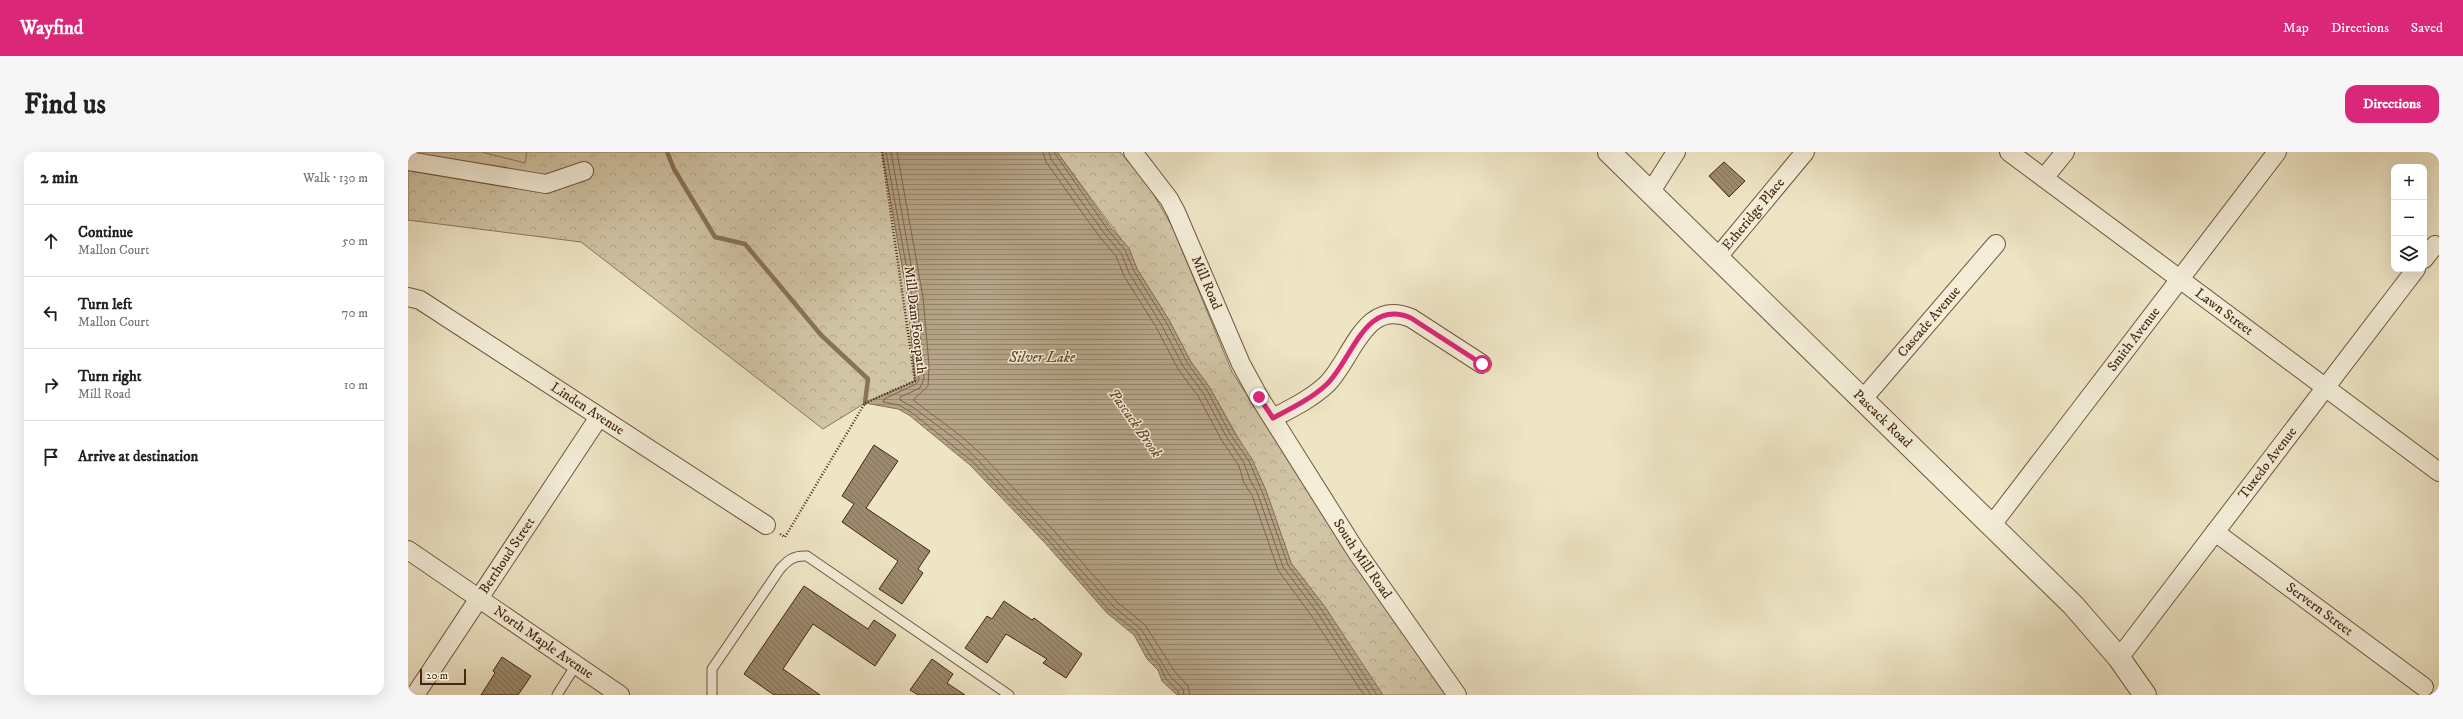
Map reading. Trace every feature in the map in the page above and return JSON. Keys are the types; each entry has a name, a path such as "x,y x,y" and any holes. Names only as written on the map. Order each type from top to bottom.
{"street":[{"name":"Mill Road","path":"1134,152 1170,199 1241,364 1273,418"},
{"name":"Pascack Road","path":"1609,152 2073,605 2118,658 2145,695"},
{"path":"1650,193 1676,152"},
{"name":"Etheridge Place","path":"1717,258 1805,152"},
{"name":"Lawn Street","path":"2009,152 2439,472"},
{"path":"2044,178 2065,152"},
{"name":"Smith Avenue","path":"1991,526 2277,152"},
{"path":"408,161 546,184 584,171"},
{"name":"Cascade Avenue","path":"1862,400 1996,244"},
{"path":"2427,255 2435,245"},
{"name":"Tuxedo Avenue","path":"2118,658 2414,272"},
{"name":"Linden Avenue","path":"408,297 420,300 766,525"},
{"path":"1273,418 1310,398 1327,384 1338,371 1368,324 1378,317 1389,313 1401,314 1411,318 1482,364"},
{"name":"Berthoud Street","path":"415,695 599,417"},
{"name":"South Mill Road","path":"1273,418 1356,551 1457,695"},
{"name":"Servern Street","path":"2215,532 2424,687"},
{"name":"North Maple Avenue","path":"408,550 620,695"}],"lane":[{"path":"712,695 712,669 780,569 789,558 800,556 807,556 1009,695"},
{"path":"557,695 576,665"}],"path":[{"name":"Mill Dam Footpath","path":"766,525 784,537 865,403 915,381 882,152"}],"green space":[{"path":"408,152 882,152 908,299 915,381 865,403 823,429 581,242 408,220"},
{"path":"482,152 527,152 525,163"},
{"path":"1057,152 1120,152 1148,185 1173,228 1232,372 1379,599 1447,695 1383,695 1377,688 1325,607 1291,563 1264,486 1254,466 1210,388 1191,362 1169,320 1137,269 1130,251"}],"water":[{"name":"Silver Lake","path":"882,152 1057,152 1111,228 1129,248 1137,269 1169,320 1191,362 1210,388 1234,432 1252,459 1267,493 1291,563 1325,607 1383,695 1177,695 1162,681 1158,670 1147,659 1134,635 1107,613 1045,543 970,465 909,415 898,409 865,403 915,381 908,299"}],"building":[{"path":"1724,162 1745,181 1729,197 1709,176"},
{"path":"874,445 898,461 866,508 930,551 918,569 923,573 902,604 879,589 898,561 842,522 854,504 842,496"},
{"path":"804,586 868,629 874,620 896,635 875,666 813,624 783,669 820,695 774,695 744,674"},
{"path":"1004,601 1032,620 1034,618 1082,654 1066,678 1043,663 1047,659 1006,634 987,663 965,648 987,616 992,619"},
{"path":"502,657 531,676 518,695 481,695 495,673 493,671"},
{"path":"932,659 953,674 947,683 965,695 918,695 910,690"}],"waterway":[{"path":"667,152 674,169 715,237 745,244 821,335 868,379 865,403"}],"route":[{"path":"1259,397 1273,418 1310,398 1327,384 1338,371 1368,324 1378,317 1389,313 1401,314 1411,318 1482,364"}],"water label":[{"name":"Pascack Brook","path":"1135,423"}]}
